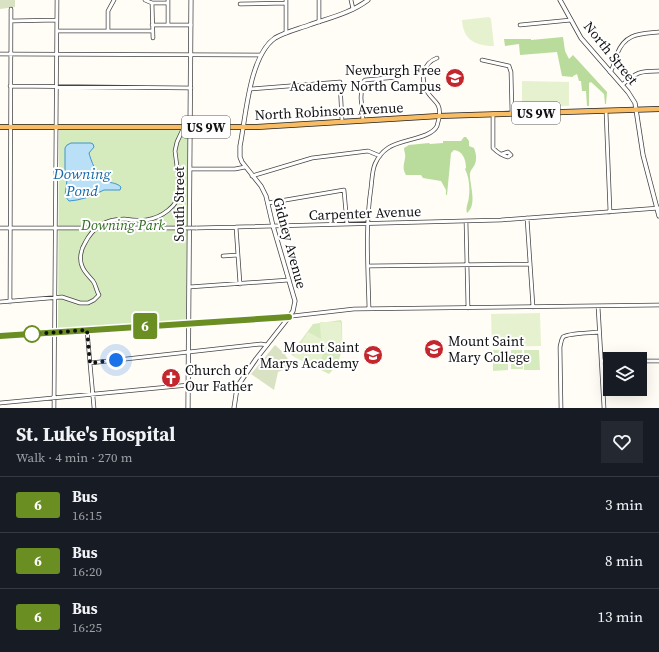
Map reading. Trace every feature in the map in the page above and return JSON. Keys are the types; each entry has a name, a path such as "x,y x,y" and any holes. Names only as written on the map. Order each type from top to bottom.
{"highway":[{"name":"North Robinson Avenue","path":"0,127 244,127 439,116 659,109"}],"street":[{"path":"54,408 57,0"},
{"path":"108,30 108,11 114,0"},
{"path":"146,0 152,3 168,2 168,25"},
{"name":"South Street","path":"188,408 192,0"},
{"path":"319,0 319,22"},
{"path":"351,0 353,9"},
{"name":"Gidney Avenue","path":"234,408 239,384 289,317 293,311 295,301 273,226 268,203 263,190 245,167 240,157 250,88 256,68 261,55 271,41 286,33 353,9 368,0"},
{"name":"North Street","path":"560,0 586,45 632,97 636,110 643,155 659,216"},
{"path":"240,4 286,2 286,33"},
{"path":"152,3 153,38"},
{"path":"10,302 11,10"},
{"path":"11,21 57,20"},
{"path":"520,25 571,20"},
{"path":"152,25 191,25"},
{"path":"56,31 152,31"},
{"path":"610,72 614,66 620,48 626,40 630,37 659,32"},
{"path":"0,54 261,55"},
{"path":"369,309 367,223 374,166 384,151 397,142 428,134 432,132 437,125 439,116 438,106 426,91 423,79 425,68 432,60 437,58"},
{"path":"482,60 509,66 511,72 512,113"},
{"path":"622,85 634,74 639,72 659,71"},
{"path":"363,120 361,98 362,83 365,80 398,77"},
{"path":"250,88 340,82 342,121"},
{"path":"10,86 56,88 191,88"},
{"path":"606,110 610,212"},
{"path":"493,114 492,146 495,150 502,154"},
{"path":"0,302 62,297 78,303 88,303 94,300 98,295 93,281 84,270 81,261 84,245 88,236 96,228 105,223 117,220 145,220 163,214 174,205 180,196 175,151 177,142 184,127"},
{"path":"252,176 312,158 368,150 380,156"},
{"path":"190,169 235,169 245,167"},
{"path":"268,203 344,190 347,224"},
{"name":"Carpenter Avenue","path":"0,228 196,228 466,221 658,208"},
{"path":"527,218 533,307"},
{"path":"466,221 468,308"},
{"path":"236,227 240,284"},
{"path":"223,256 238,255"},
{"path":"368,266 530,264"},
{"path":"189,287 289,280"},
{"path":"0,336 289,317 354,309 598,306 625,304 659,305"},
{"path":"598,306 604,408"},
{"path":"87,330 94,408"},
{"path":"561,408 561,341 569,335 599,332"},
{"path":"90,363 261,344 267,345"},
{"path":"647,361 659,361"},
{"path":"0,403 188,385"},
{"path":"4,403 4,408"}],"green space":[{"path":"0,0 15,0 15,7 0,9"},
{"path":"489,17 491,19 494,46 476,43 468,37 463,27 462,20"},
{"path":"563,37 565,51 569,59 573,55 607,92 606,104 604,94 591,82 589,83 589,106 587,106 586,91 582,91 581,81 579,81 577,74 573,77 562,76 557,52 520,55 519,44 505,46 504,39 531,40"},
{"path":"522,81 569,82 569,106 522,105"},
{"name":"Downing Park","path":"59,129 188,130 186,322 58,329"},
{"path":"464,137 466,137 469,141 469,146 474,148 476,154 475,164 470,173 473,199 467,213 466,209 469,198 469,182 465,169 465,159 460,152 454,150 451,153 447,195 441,181 423,178 421,175 406,175 404,168 404,148 409,145 443,143 443,141 461,141"},
{"path":"540,313 541,346 492,347 491,314"},
{"path":"341,320 342,350 338,362 329,374 291,354 313,324"},
{"path":"320,322 340,322 342,343 328,343 317,369 293,356 308,332 321,339"},
{"path":"275,345 284,353 291,364 290,367 278,372 274,390 251,374"},
{"path":"493,350 508,350 508,370 493,371"},
{"path":"511,350 522,350 523,369 511,369"},
{"path":"524,350 539,350 540,370 524,370"}],"water":[{"name":"Downing Pond","path":"71,143 93,144 94,147 89,153 99,176 103,181 119,185 121,187 120,190 104,190 89,197 69,201 65,196 67,180 65,172 65,148"}],"bus line":[{"name":"6","path":"0,336 289,317"}],"place":[{"name":"Newburgh Free Academy North Campus","path":"455,78"},
{"name":"Mount Saint Mary College","path":"434,349"},
{"name":"Mount Saint Marys Academy","path":"373,355"},
{"name":"Church of Our Father","path":"171,378"}],"route":[{"path":"32,334 87,330 90,363 116,360"}]}
